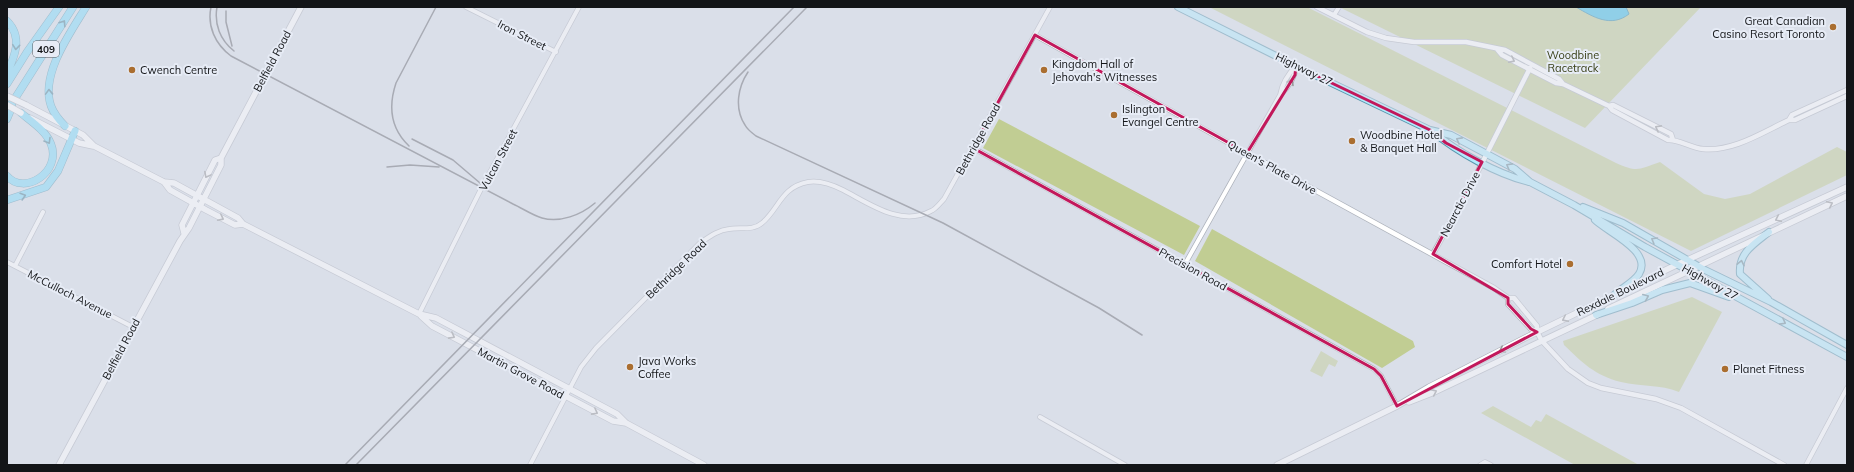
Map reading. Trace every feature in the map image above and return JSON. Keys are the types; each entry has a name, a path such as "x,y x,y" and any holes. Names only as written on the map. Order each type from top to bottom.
{"highway":[{"name":"409","path":"7,84 27,52 59,7"},
{"name":"409","path":"7,111 73,7"},
{"path":"65,126 56,116 51,106 48,90 50,76 66,41 86,7"},
{"path":"7,21 14,30 17,39 13,60 7,74"},
{"path":"7,119 19,90"},
{"path":"7,176 15,182 35,181 43,177 50,169 52,161 52,145 40,129 21,113"},
{"path":"7,200 46,187 58,171 75,131"}],"main road":[{"name":"Belfield Road","path":"59,465 184,233 189,228 221,165 221,158 301,7"},
{"name":"Highway 27","path":"1178,7 1296,66 1430,130 1451,135 1515,169 1530,182 1574,205 1678,265 1846,356"},
{"path":"1187,7 1196,16"},
{"name":"Martin Grove Road","path":"7,96 83,135 94,146"},
{"name":"Martin Grove Road","path":"7,106 79,143 94,146 164,182 174,183 238,218 243,224 420,314 436,318 617,414 626,424"},
{"name":"Highway 27","path":"1430,130 1446,143 1510,177 1530,182"},
{"name":"Belfield Road","path":"184,233 182,225 196,196 215,160 221,158"},
{"name":"Martin Grove Road","path":"164,182 170,190 193,203 235,225 243,224"},
{"name":"Rexdale Boulevard","path":"1277,465 1397,406 1428,387 1537,332 1688,260 1847,187"},
{"name":"Rexdale Boulevard","path":"1397,406 1432,393 1698,265 1847,196"},
{"name":"Highway 27","path":"1574,205 1623,223 1688,260 1771,302 1847,345"},
{"path":"1588,214 1602,227 1630,246 1640,256 1641,265 1639,274 1613,296"},
{"path":"1769,232 1743,255 1739,266 1740,274 1771,302"},
{"path":"1596,315 1632,303 1662,290 1690,283 1748,304"},
{"name":"Martin Grove Road","path":"420,314 432,326 566,397 613,421 626,424 704,465"}],"street":[{"name":"Iron Street","path":"466,7 556,52"},
{"name":"Vulcan Street","path":"420,314 482,187 580,7"},
{"name":"Bethridge Road","path":"530,465 581,367 596,348 700,243 713,234 728,229 749,228 761,224 781,198 793,188 808,182 826,183 837,187 895,216 912,217 931,211 944,199 1050,7"},
{"path":"1317,7 1367,32 1386,38 1414,42 1466,42 1505,50 1559,78 1563,84"},
{"path":"1334,15 1339,7"},
{"name":"Queen's Plate Drive","path":"1035,35 1433,254 1494,288 1508,298 1514,298 1536,326 1537,332 1542,341 1568,369 1588,383 1602,388 1656,399 1681,408 1784,465"},
{"path":"1497,49 1502,55 1556,83 1563,84 1609,106 1613,104 1671,134 1673,140 1692,148 1714,150 1733,146 1789,120 1792,116 1847,90"},
{"name":"Nearctic Drive","path":"1433,254 1532,64"},
{"path":"1186,264 1280,95 1286,90 1295,75 1296,66"},
{"path":"1789,120 1795,120 1847,96"},
{"name":"Precision Road","path":"973,148 1186,264 1374,369 1381,376 1397,406"},
{"path":"15,266 43,212"},
{"name":"McCulloch Avenue","path":"7,262 133,327"},
{"name":"Queen's Plate Drive","path":"1508,298 1508,304 1531,330 1537,332"},
{"path":"1806,465 1847,388"},
{"path":"1040,417 1125,465"},
{"path":"1480,465 1485,462 1491,465"}],"highlighted area":[{"path":"1035,35 1247,153 1295,75 1296,66 1430,130 1446,143 1482,162 1433,254 1508,298 1508,304 1531,329 1537,332 1397,406 1381,376 1374,369 973,148"}],"green space":[{"path":"1209,7 1307,7 1616,163 1629,168 1638,169 1660,162 1704,194 1725,199 1750,194 1837,147 1847,152 1847,175 1691,251"},
{"name":"Woodbine Racetrack","path":"1339,7 1701,7 1585,128"},
{"path":"999,119 1200,226 1184,255 983,148"},
{"path":"1212,229 1413,341 1415,347 1382,368 1195,261"},
{"path":"1692,297 1722,312 1679,392 1672,389 1621,382 1603,376 1583,363 1564,345 1563,341"},
{"path":"1321,351 1338,361 1335,367 1329,364 1322,377 1310,371"},
{"path":"1493,406 1531,427 1536,420 1541,422 1546,414 1639,465 1575,465 1481,413"}],"water":[{"path":"1576,7 1626,7 1629,14 1622,18 1609,21 1602,20"}],"railway":[{"path":"211,7 211,28 221,46 231,56 531,213 542,218 563,219 577,214 595,203"},
{"path":"217,7 216,20 219,31 225,42 234,51"},
{"path":"409,146 398,132 395,125 392,101 396,83 436,7"},
{"path":"345,465 794,7"},
{"path":"356,465 807,7"},
{"path":"226,11 226,22 232,46"},
{"path":"748,72 742,84 738,105 739,112 745,125 756,136 943,223 1099,308 1142,335"},
{"path":"412,139 453,160 480,183"},
{"path":"387,167 410,165 439,167"}],"place":[{"name":"Great Canadian Casino Resort Toronto","path":"1833,27"},
{"name":"Cwench Centre","path":"132,70"},
{"name":"Kingdom Hall of Jehovah's Witnesses","path":"1044,70"},
{"name":"Islington Evangel Centre","path":"1114,115"},
{"name":"Woodbine Hotel & Banquet Hall","path":"1352,141"},
{"name":"Comfort Hotel","path":"1570,264"},
{"name":"Java Works Coffee","path":"630,367"},
{"name":"Planet Fitness","path":"1725,369"}]}
